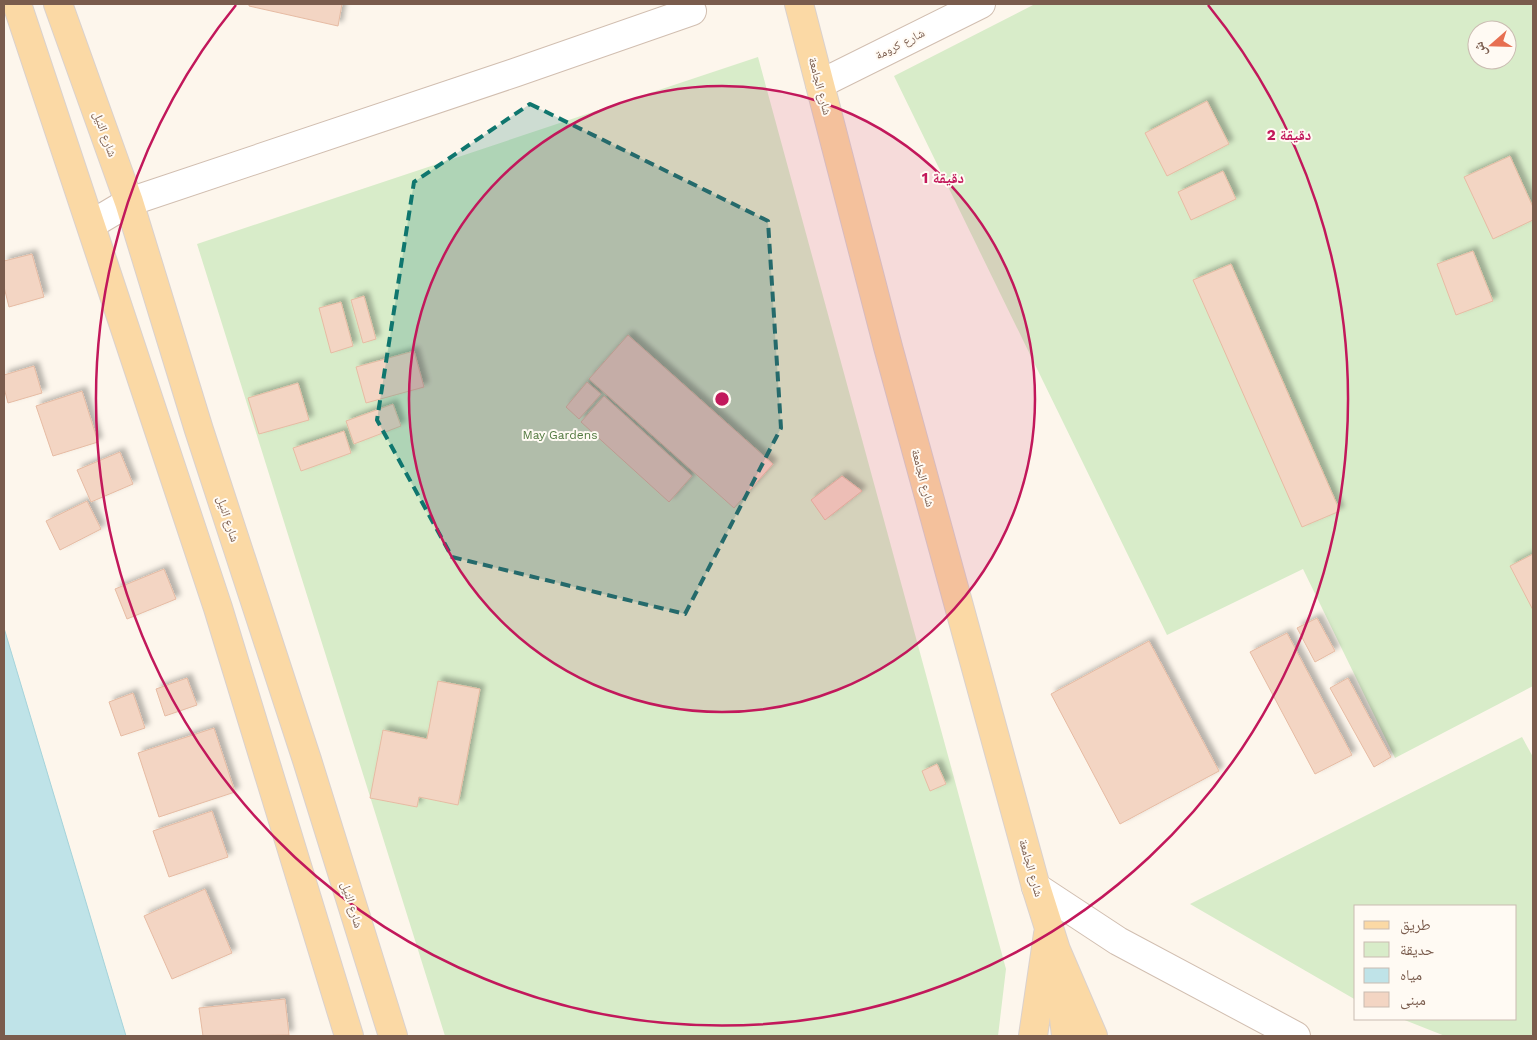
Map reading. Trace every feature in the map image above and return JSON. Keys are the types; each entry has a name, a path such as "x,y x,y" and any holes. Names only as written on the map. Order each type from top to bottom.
{"main road":[{"path":"17,4 92,224 218,608 346,1024 381,996"},
{"name":"شارع النيل","path":"58,4 129,202 199,430 393,1036"},
{"name":"شارع الجامعة","path":"799,4 903,404 1036,887 1052,939 1093,1036"},
{"path":"1033,1036 1052,939"},
{"name":"شارع الجامعة","path":"1052,939 1066,1036"}],"street":[{"name":"شارع كرومة","path":"820,84 981,4"},
{"path":"92,224 129,202 514,73 692,11"},
{"path":"1036,887 1118,941 1296,1036"}],"highlighted area":[{"path":"530,104 768,221 781,428 685,614 452,557 377,420 414,182"}],"green space":[{"path":"1035,4 1533,4 1533,686 1395,758 1303,569 1167,635 894,76"},
{"name":"May Gardens","path":"758,57 1006,969 998,1036 445,1036 197,244"},
{"path":"1522,737 1533,757 1533,1036 1445,1036 1405,1020 1517,1020 1517,905 1354,905 1354,999 1190,904"}],"water":[{"path":"4,628 126,1036 4,1036"}],"building":[{"path":"249,4 342,4 338,26 249,6"},
{"path":"1207,101 1229,144 1167,176 1145,133"},
{"path":"1510,156 1533,207 1533,220 1493,239 1464,177"},
{"path":"1223,171 1236,199 1191,220 1178,192"},
{"path":"1473,251 1493,301 1456,315 1437,264"},
{"path":"32,254 44,297 9,307 4,287 4,261"},
{"path":"1231,264 1340,511 1302,527 1193,280"},
{"path":"364,296 376,339 363,343 351,300"},
{"path":"341,302 353,346 331,353 319,308"},
{"path":"628,335 773,464 734,508 589,379"},
{"path":"414,351 424,387 366,403 356,367"},
{"path":"34,366 42,393 8,403 4,388 4,375"},
{"path":"587,382 601,394 579,419 566,407"},
{"path":"298,383 309,420 259,434 248,398"},
{"path":"82,391 98,442 53,456 36,406"},
{"path":"604,396 692,476 669,502 581,422"},
{"path":"393,404 401,426 354,444 346,421"},
{"path":"344,431 351,453 301,471 293,448"},
{"path":"120,452 133,484 91,502 77,470"},
{"path":"842,476 862,491 825,520 811,500"},
{"path":"87,501 101,529 60,550 46,521"},
{"path":"1533,554 1533,610 1510,566"},
{"path":"164,569 176,599 127,619 115,589"},
{"path":"1317,618 1335,651 1315,662 1297,628"},
{"path":"1287,633 1352,755 1315,774 1250,652"},
{"path":"1149,641 1219,771 1120,824 1051,694"},
{"path":"187,678 197,705 165,716 156,689"},
{"path":"1348,678 1391,757 1374,767 1330,688"},
{"path":"438,681 480,689 458,805 419,797 417,807 370,798 383,730 427,739"},
{"path":"133,693 145,728 121,736 109,702"},
{"path":"214,728 235,792 159,817 138,753"},
{"path":"937,764 946,784 930,791 922,771"},
{"path":"212,811 228,857 169,877 153,831"},
{"path":"205,889 232,953 172,979 144,916"},
{"path":"285,999 289,1035 203,1036 199,1008"}]}
